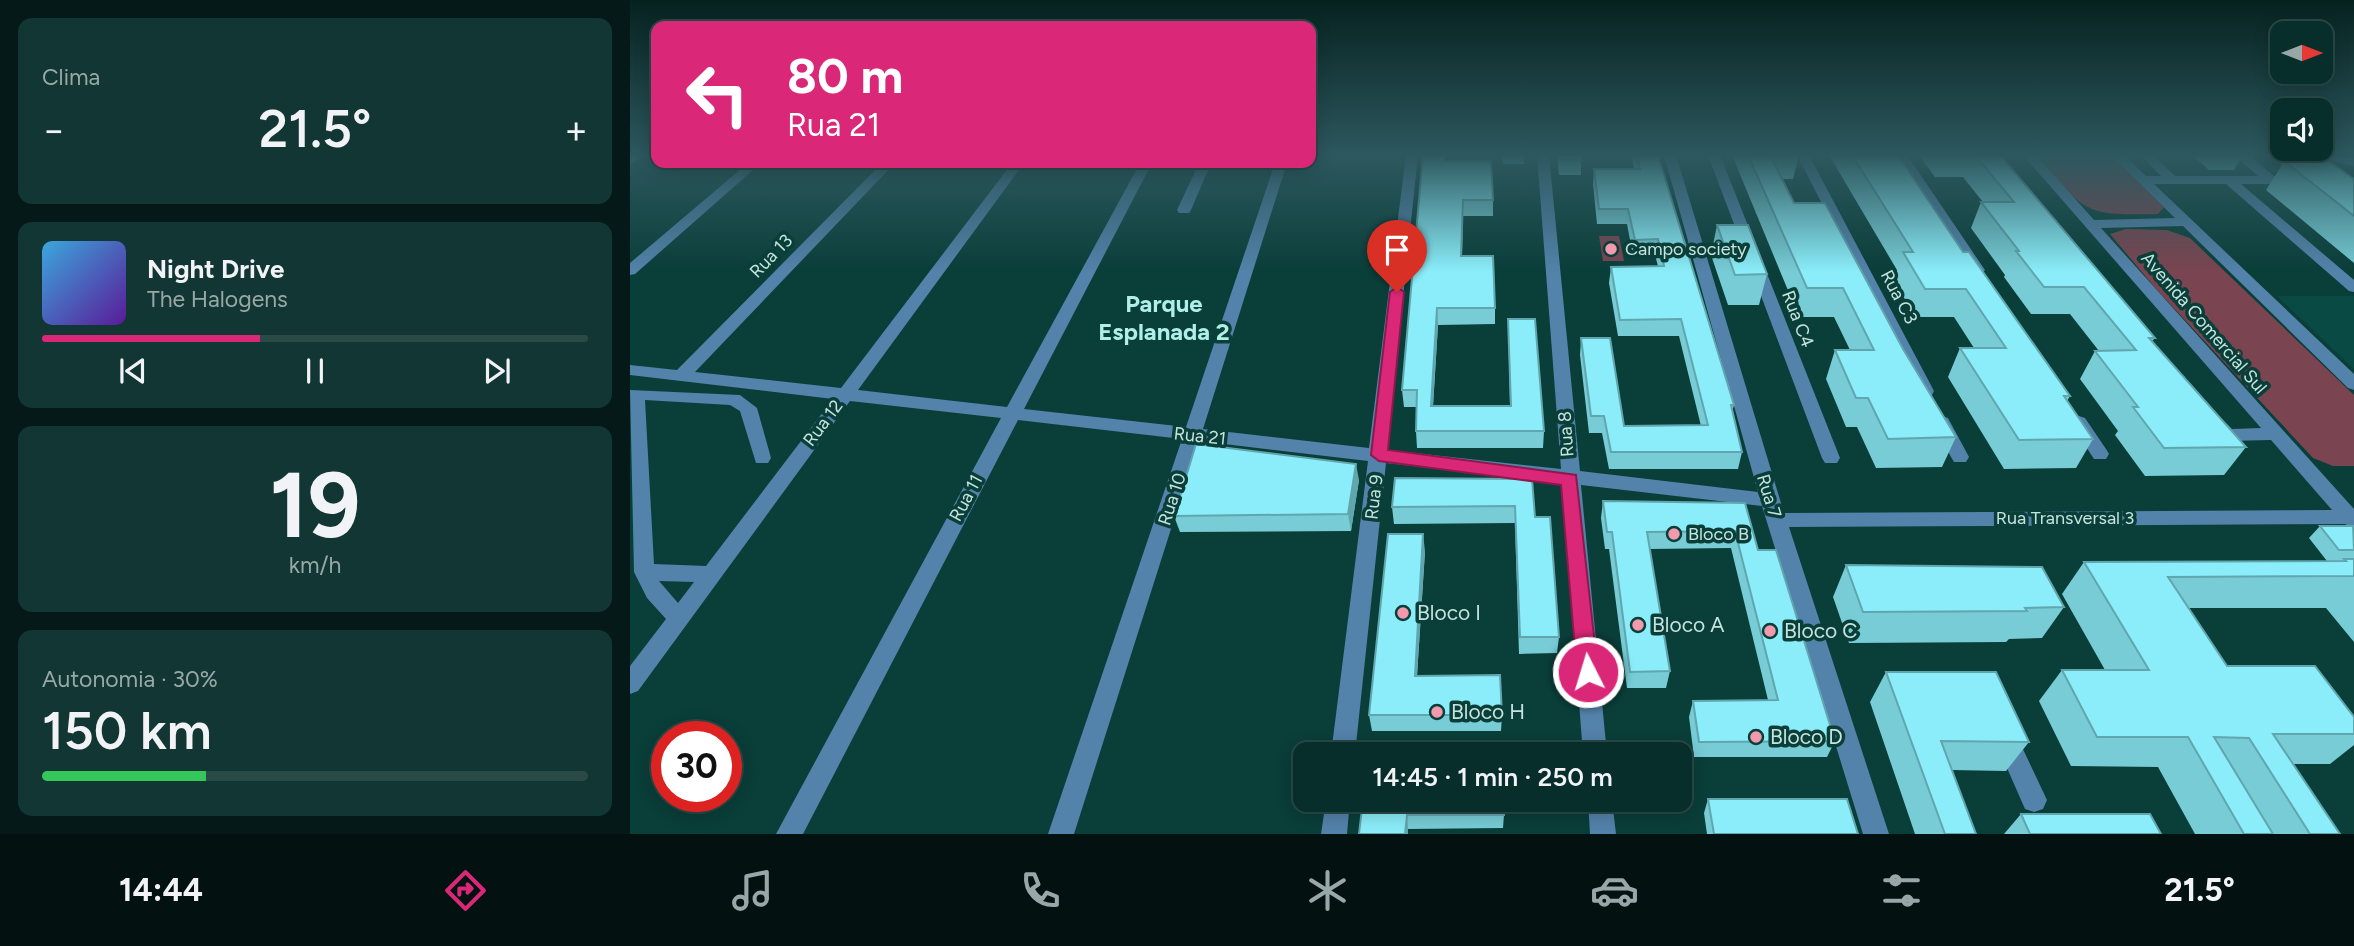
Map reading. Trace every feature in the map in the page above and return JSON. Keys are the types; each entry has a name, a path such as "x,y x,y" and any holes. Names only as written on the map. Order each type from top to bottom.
{"street":[{"path":"630,271 719,194"},
{"name":"Rua 13","path":"681,376 859,194"},
{"name":"Rua 12","path":"630,684 995,194"},
{"name":"Rua 11","path":"789,834 1129,194"},
{"path":"1184,210 1191,194"},
{"name":"Rua 10","path":"1061,834 1271,194"},
{"name":"Rua 9","path":"1344,742 1408,194"},
{"name":"Rua 8","path":"1546,194 1594,742"},
{"name":"Rua 7","path":"1681,194 1773,510 1875,834"},
{"name":"Rua C4","path":"1729,194 1830,458"},
{"name":"Rua C3","path":"1823,194 1960,457"},
{"path":"1927,194 1985,281"},
{"name":"Avenida Comercial Sul","path":"2065,194 2352,519"},
{"path":"2156,194 2354,384"},
{"path":"2246,194 2354,288"},
{"path":"2092,224 2184,222"},
{"name":"Rua 21","path":"630,370 1379,455 1773,510"},
{"path":"680,617 665,607 653,592 644,572 633,392 734,399 743,402 748,408 762,458"},
{"path":"2069,408 2100,454"},
{"path":"2209,413 2226,441 2276,434"},
{"name":"Rua Transversal 3","path":"1773,510 2352,519"},
{"path":"644,572 711,573"},
{"path":"1994,711 2034,800"},
{"path":"1334,834 1337,812"},
{"path":"1601,812 1603,834"}],"shaded area":[{"path":"2071,194 2151,194 2164,207 2158,214 2113,213 2098,211"},
{"path":"2126,229 2167,230 2190,238 2354,395 2354,466 2333,466 2313,458 2156,289 2110,234"},
{"name":"Campo society","path":"1599,236 1619,236 1624,261 1603,261"},
{"path":"2277,296 2354,296 2354,369"}],"building":[{"path":"1420,194 1493,194 1493,200 1463,200 1461,256 1493,256 1495,308 1437,308 1431,406 1511,406 1508,319 1535,319 1544,431 1416,431 1417,390 1402,390"},
{"path":"1597,194 1670,194 1734,405 1731,405 1742,452 1611,452 1604,416 1591,416 1581,338 1610,338 1624,426 1708,425 1681,319 1620,320 1611,267 1664,266 1658,239 1635,240 1628,209 1599,209"},
{"path":"1765,194 1789,194 1794,203 1825,203 1903,349 1956,437 1888,439 1868,398 1856,398 1835,350 1874,350 1843,288 1807,288"},
{"path":"1876,194 1924,194 1963,252 1969,252 2070,396 2064,396 2093,439 2019,440 1960,348 2006,348 1966,289 1925,289 1903,252 1913,252"},
{"path":"2007,194 2033,194 2155,338 2149,338 2246,447 2164,448 2133,407 2138,407 2095,351 2136,350 2084,287 2044,287 1981,202 2014,202"},
{"path":"2326,194 2354,194 2354,216"},
{"path":"1717,225 1748,225 1767,274 1735,275"},
{"path":"1196,444 1356,464 1348,514 1174,516"},
{"path":"1395,478 1532,479 1535,517 1550,517 1559,637 1520,637 1515,506 1392,507"},
{"path":"1603,501 1745,503 1758,550 1776,550 1835,741 1699,742 1693,701 1778,700 1735,531 1647,532 1670,671 1630,672 1612,532 1607,532"},
{"path":"2320,526 2353,526 2354,550 2339,550"},
{"path":"1388,534 1423,534 1415,676 1500,675 1502,715 1369,715"},
{"path":"2344,559 2354,559 2354,576 2168,577 2227,666 2315,666 2354,717 2354,734 2273,734 2340,834 2310,834 2249,738 2214,737 2273,834 2244,834 2188,737 2097,737 2062,670 2149,670 2084,562 2346,561"},
{"path":"1846,565 2042,567 2064,607 2025,608 2027,611 1863,612"},
{"path":"1886,672 1996,672 2029,742 1941,741 1976,834 1945,834"},
{"path":"1708,799 1847,799 1858,834 1714,834"},
{"path":"1362,812 1504,812 1504,815 1407,815 1405,834 1359,834"},
{"path":"2021,814 2150,814 2161,834 2030,834"}],"place":[{"name":"Campo society","path":"1611,249"},
{"name":"Bloco B","path":"1674,534"},
{"name":"Bloco I","path":"1403,613"},
{"name":"Bloco A","path":"1638,625"},
{"name":"Bloco C","path":"1770,631"},
{"name":"Bloco H","path":"1437,712"},
{"name":"Bloco D","path":"1756,737"}],"district":[{"name":"Parque Esplanada 2","path":"1164,318"}],"route":[{"path":"1397,292 1379,455 1570,480 1588,672"}]}
